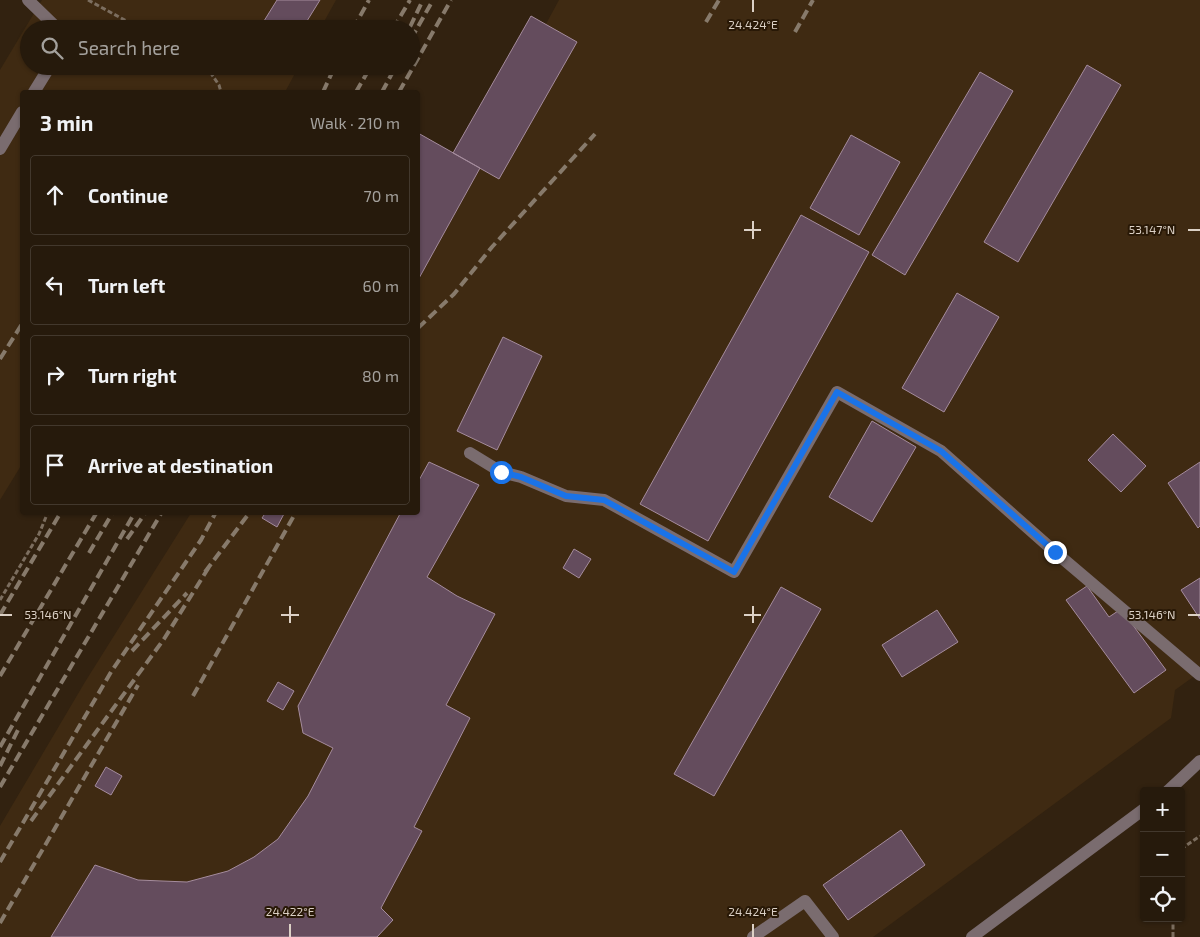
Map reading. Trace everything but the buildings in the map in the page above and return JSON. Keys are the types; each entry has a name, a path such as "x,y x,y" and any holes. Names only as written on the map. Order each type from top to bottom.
{"lane":[{"path":"28,0 49,20"},
{"path":"35,90 44,75"},
{"path":"0,149 20,115"},
{"path":"470,454 501,472 521,477 566,496 604,500 734,572 837,392 941,451 1055,552 1200,675"},
{"path":"1172,787 1200,761"},
{"path":"972,937 1140,812"},
{"path":"753,937 805,901 833,937"}],"path":[{"path":"88,0 124,20"},
{"path":"212,75 220,90"},
{"path":"0,600 39,534 47,515"},
{"path":"1185,846 1200,836"},
{"path":"1173,922 1173,937"}],"shaded area":[{"path":"42,0 336,0 325,20 30,20"},
{"path":"559,0 1200,0 1200,672 1175,690 1171,718 873,937 0,937 0,826 85,682 190,515 420,515 420,134 453,153 531,16 546,24"},
{"path":"20,37 20,75 294,75 286,90 20,90 20,467 0,500 0,70"}],"railway":[{"path":"358,20 369,0"},
{"path":"398,20 410,0"},
{"path":"413,20 423,0"},
{"path":"420,23 433,0"},
{"path":"420,55 451,0"},
{"path":"706,22 719,0"},
{"path":"795,32 813,0"},
{"path":"324,90 331,75"},
{"path":"357,90 366,75"},
{"path":"383,90 391,75"},
{"path":"400,90 409,75"},
{"path":"420,326 454,294 492,247 595,134"},
{"path":"0,359 20,327"},
{"path":"0,615 59,515"},
{"path":"0,676 95,515"},
{"path":"89,553 111,515"},
{"path":"0,747 133,515"},
{"path":"127,539 144,515"},
{"path":"0,787 160,515"},
{"path":"0,862 111,672 201,540 214,515"},
{"path":"205,572 248,515"},
{"path":"193,696 294,515"},
{"path":"31,821 164,639 209,567"},
{"path":"132,651 187,593"},
{"path":"0,923 138,685"},
{"path":"0,766 20,726"}],"route":[{"path":"501,472 521,477 566,496 604,500 734,572 837,392 941,451 1055,552"}]}
